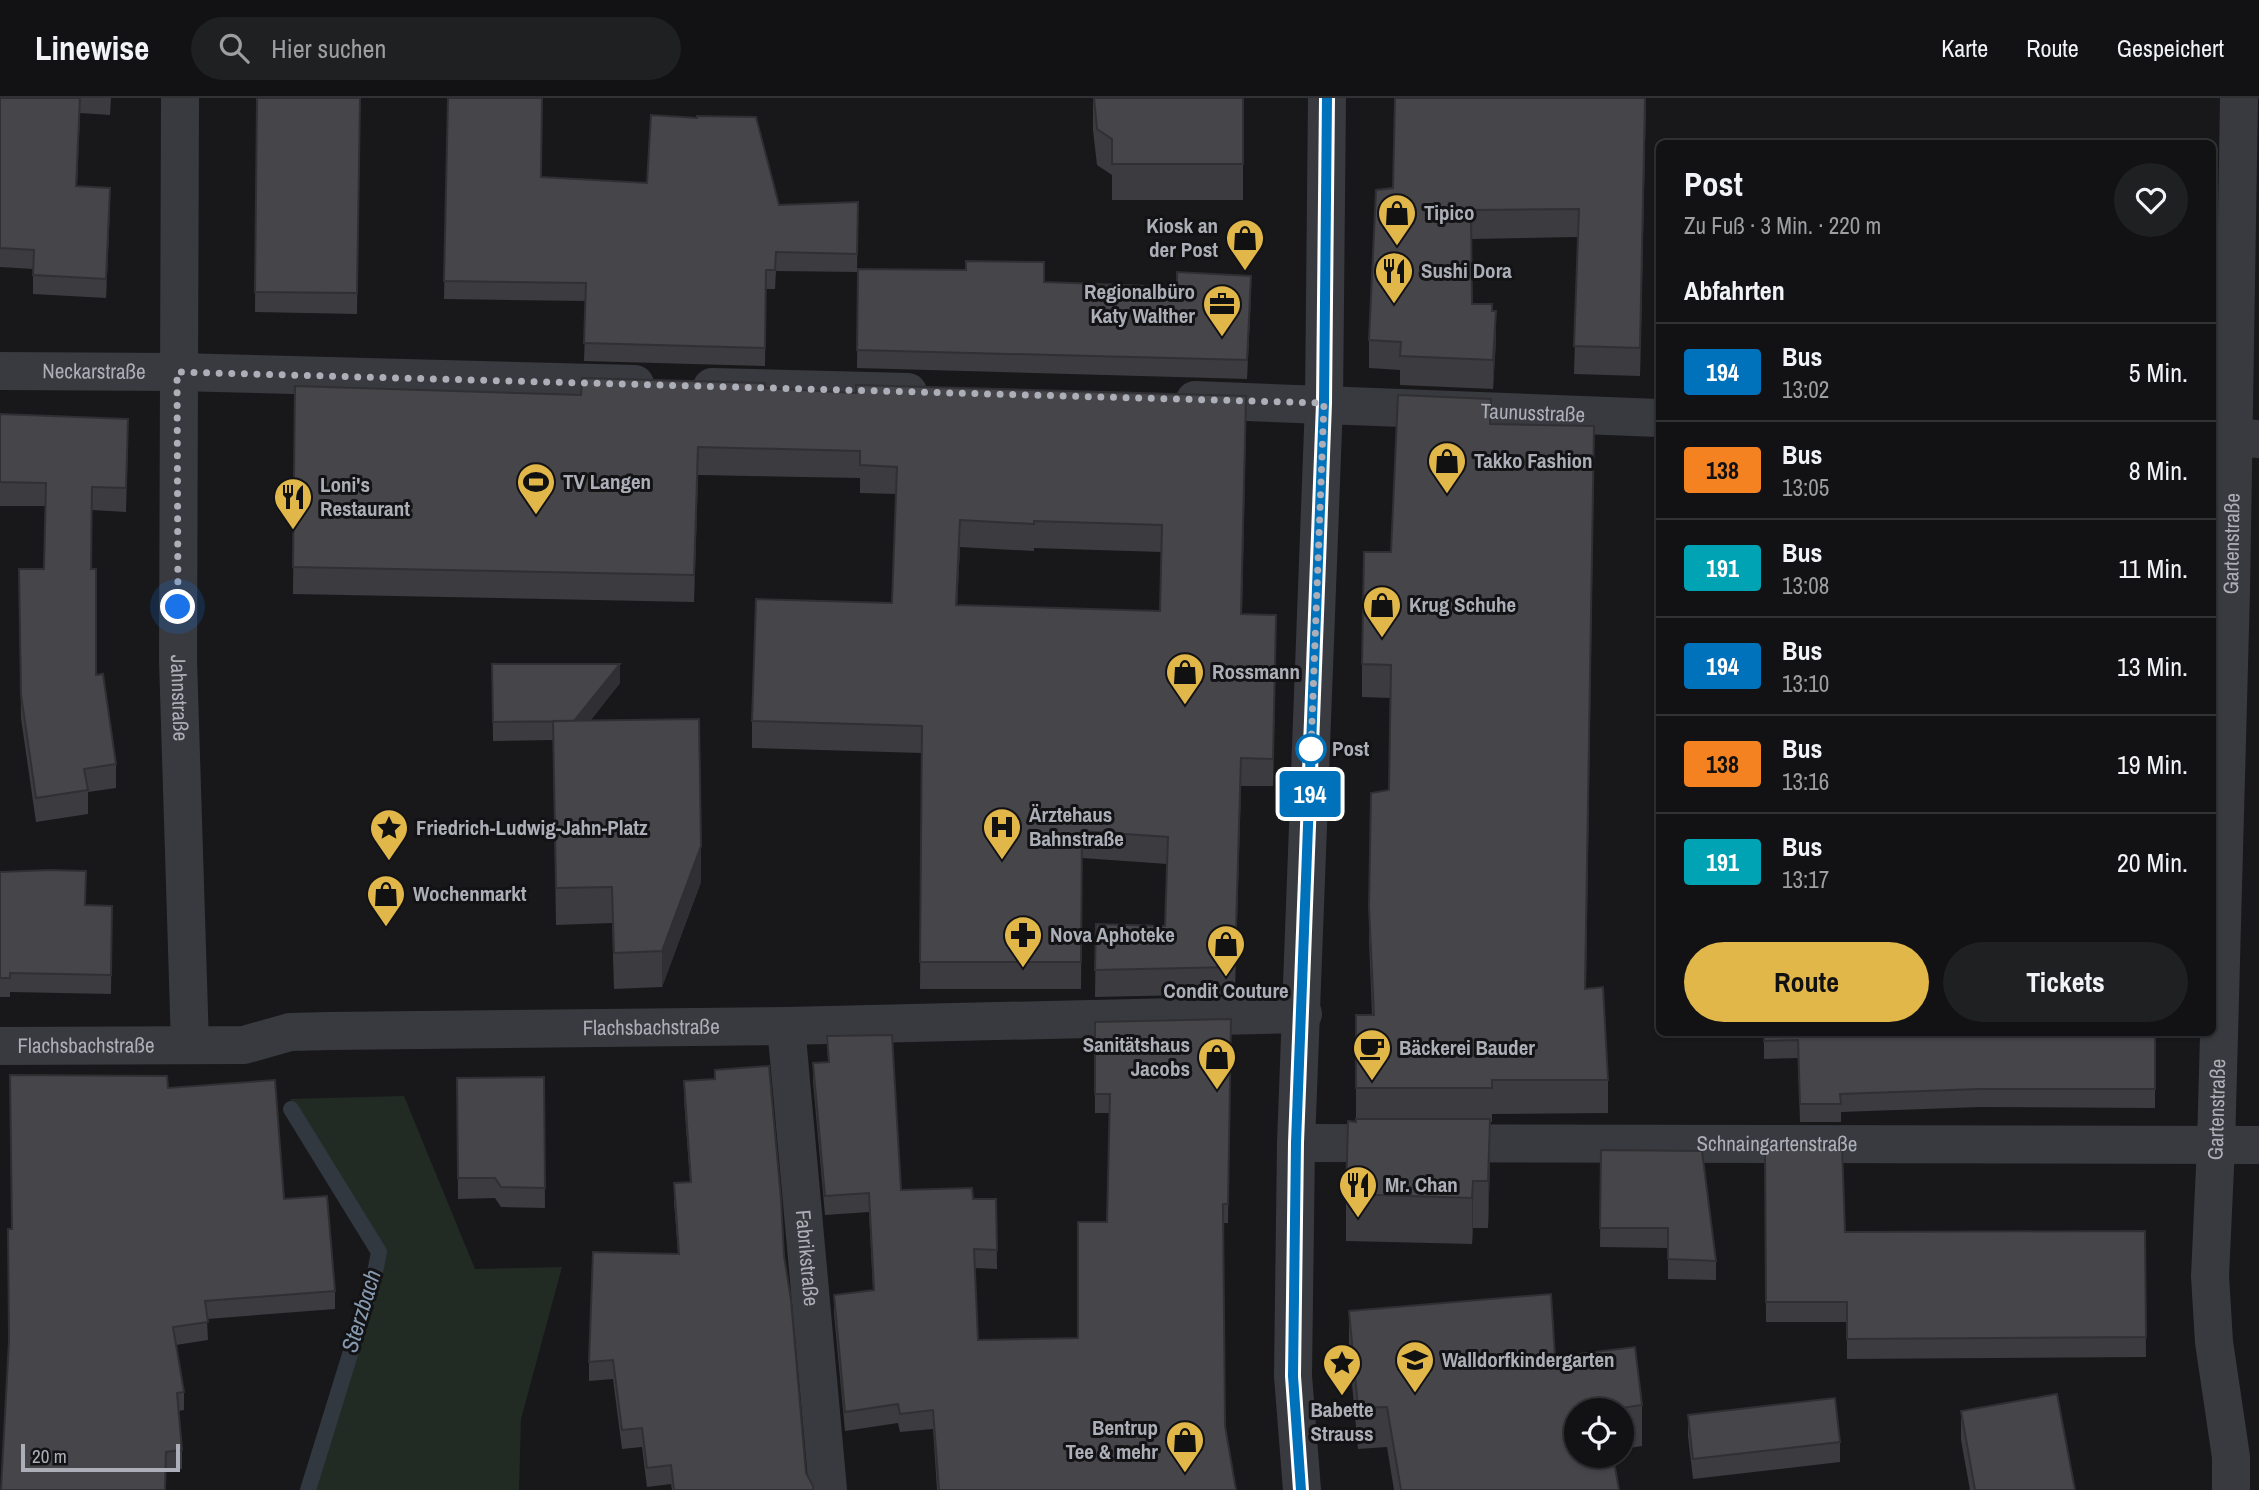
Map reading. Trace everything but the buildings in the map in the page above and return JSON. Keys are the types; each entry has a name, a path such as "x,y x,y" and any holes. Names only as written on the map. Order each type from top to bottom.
{"street":[{"name":"Jahnstraße","path":"180,98 178,660 190,1045"},
{"path":"1301,1490 1293,1376 1296,1143 1303,1014 1324,403 1327,98"},
{"name":"Gartenstraße","path":"2231,1490 2231,1457 2214,1342 2211,1287 2235,437 2239,98"},
{"name":"Neckarstraße","path":"0,371 177,372 947,393"},
{"path":"1157,399 1324,403"},
{"name":"Taunusstraße","path":"1324,403 1656,418"},
{"name":"Flachsbachstraße","path":"0,1046 244,1045 290,1032 786,1026 1303,1014"},
{"name":"Fabrikstraße","path":"786,1026 828,1490"},
{"name":"Schnaingartenstraße","path":"1296,1143 2259,1145"}],"shaded area":[{"path":"404,1096 475,1269 562,1267 521,1419 519,1490 315,1490 386,1255 290,1099"}],"waterway":[{"name":"Sterzbach","path":"291,1109 379,1252 374,1277 308,1490"}],"bus line":[{"name":"194","path":"1301,1490 1293,1376 1296,1143 1303,1014 1324,403 1327,98"}],"place":[{"name":"Tipico","path":"1397,247"},
{"name":"Kiosk an der Post","path":"1245,272"},
{"name":"Sushi Dora","path":"1394,305"},
{"name":"Regionalbüro Katy Walther","path":"1222,338"},
{"name":"Takko Fashion","path":"1447,495"},
{"name":"TV Langen","path":"536,516"},
{"name":"Loni's Restaurant","path":"293,531"},
{"name":"Krug Schuhe","path":"1382,639"},
{"name":"Rossmann","path":"1185,706"},
{"name":"Post","path":"1311,749"},
{"name":"Ärztehaus Bahnstraße","path":"1002,861"},
{"name":"Friedrich-Ludwig-Jahn-Platz","path":"389,862"},
{"name":"Wochenmarkt","path":"386,928"},
{"name":"Nova Aphoteke","path":"1023,969"},
{"name":"Condit Couture","path":"1226,978"},
{"name":"Bäckerei Bauder","path":"1372,1082"},
{"name":"Sanitätshaus Jacobs","path":"1217,1091"},
{"name":"Mr. Chan","path":"1358,1219"},
{"name":"Walldorfkindergarten","path":"1415,1394"},
{"name":"Babette Strauss","path":"1342,1397"},
{"name":"Bentrup Tee & mehr","path":"1185,1474"}],"route":[{"path":"178,607 177,372 1324,403 1311,749"}]}
